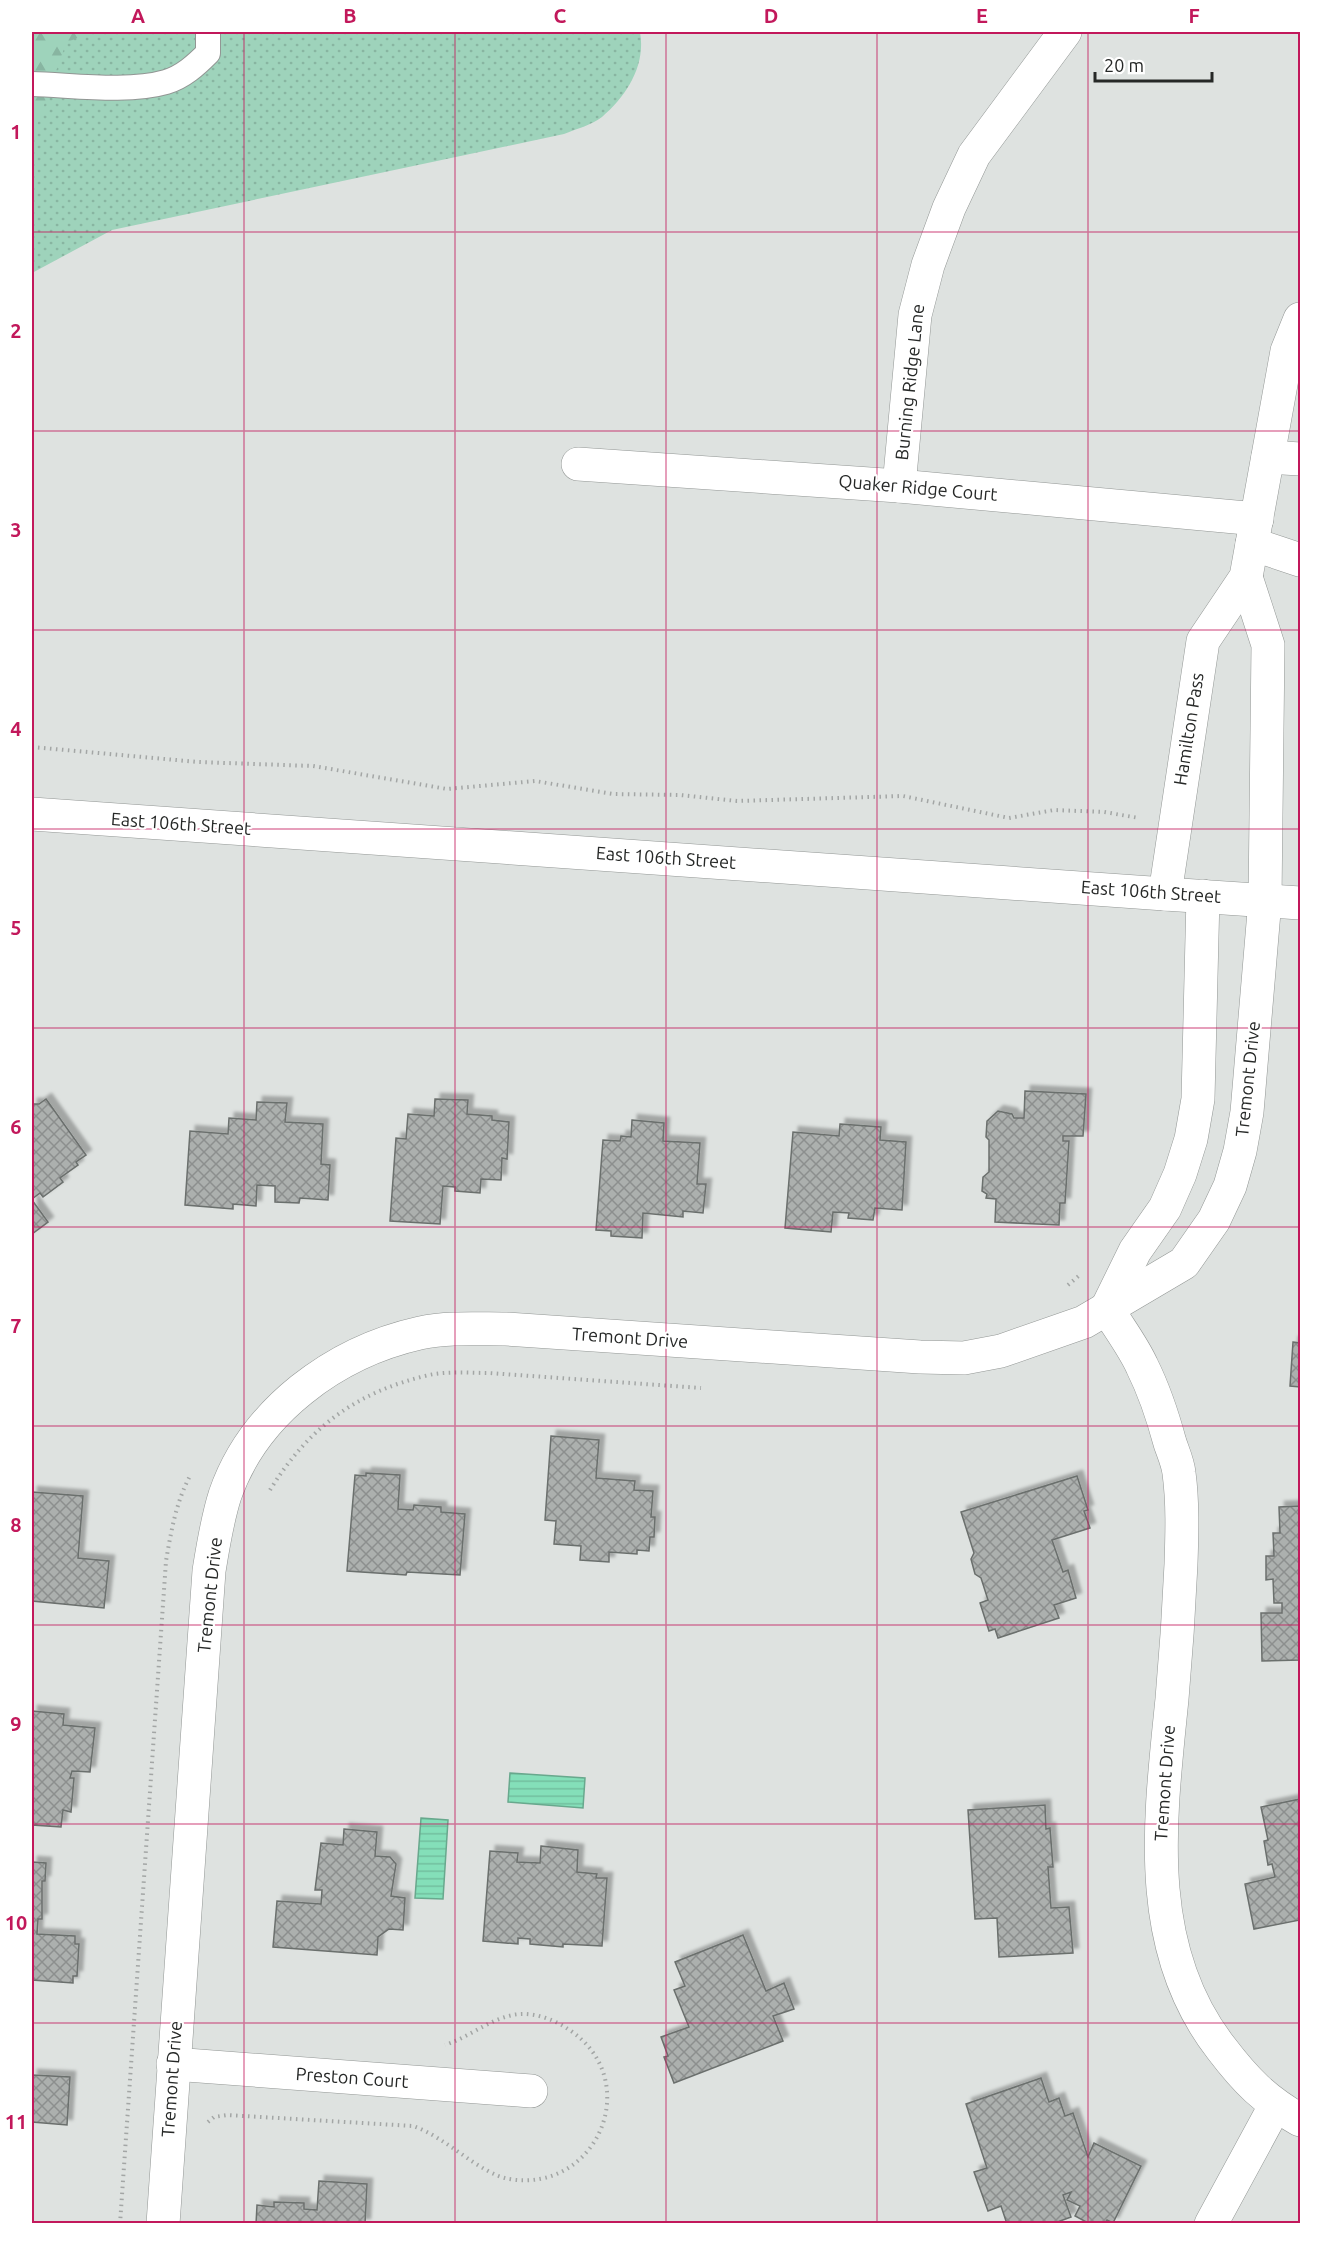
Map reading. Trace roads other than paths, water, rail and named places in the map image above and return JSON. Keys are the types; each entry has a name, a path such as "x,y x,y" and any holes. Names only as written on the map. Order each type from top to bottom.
{"street":[{"name":"Burning Ridge Lane","path":"899,486 915,315 928,265 949,208 974,154 1065,32"},
{"name":"Hamilton Pass","path":"1165,894 1203,641 1246,577 1287,351 1300,319"},
{"path":"1268,457 1300,459"},
{"name":"Quaker Ridge Court","path":"578,464 899,486 1254,531 1300,560"},
{"name":"Hamilton Pass","path":"1246,577 1268,645 1265,900"},
{"name":"East 106th Street","path":"32,814 1300,903"},
{"path":"1107,1308 1135,1251 1165,1208 1180,1174 1191,1139 1198,1099 1203,896"},
{"name":"Tremont Drive","path":"163,2223 209,1571 226,1494 246,1452 276,1413 313,1380 350,1357 383,1343 421,1333 454,1328 506,1329 964,1358 1001,1351 1083,1322 1185,1263 1214,1220 1230,1186 1240,1151 1247,1112 1265,900"},
{"name":"Tremont Drive","path":"1107,1308 1142,1365 1164,1420 1179,1472 1182,1525 1178,1630 1165,1764 1160,1860 1167,1925 1178,1971 1193,2007 1209,2034 1244,2079 1288,2113 1210,2223"},
{"name":"Preston Court","path":"173,2064 531,2091"}],"lane":[{"path":"32,84 138,87 167,82 189,71 208,53 208,32"}]}
